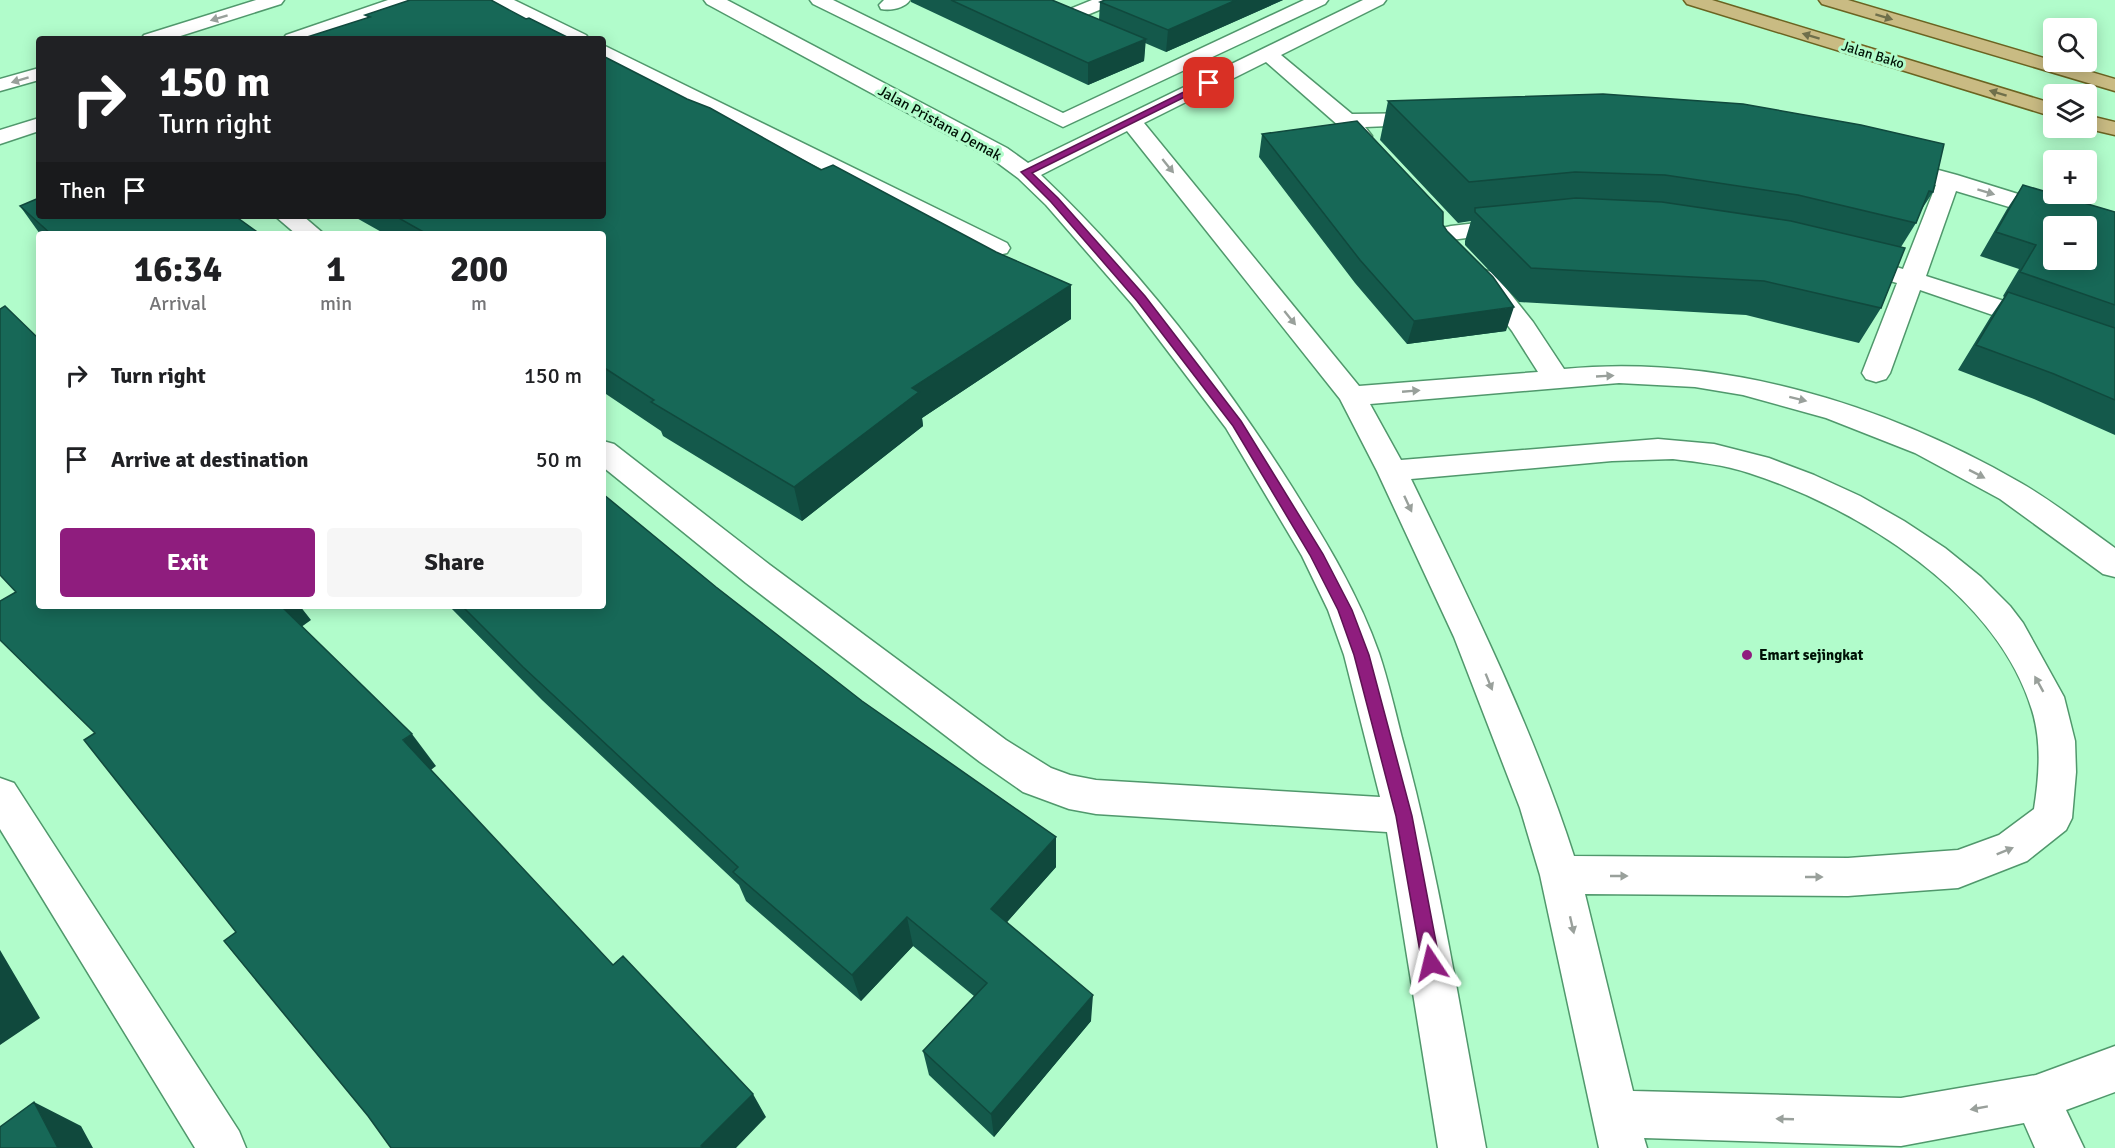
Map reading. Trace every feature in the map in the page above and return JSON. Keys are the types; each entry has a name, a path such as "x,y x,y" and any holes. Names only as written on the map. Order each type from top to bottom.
{"main road":[{"name":"Jalan Bako","path":"1693,0 2043,108"},
{"path":"1828,0 2115,85"},
{"path":"2097,124 2115,129"}],"street":[{"path":"161,36 275,0"},
{"path":"302,36 406,0"},
{"path":"500,0 573,36"},
{"name":"Jalan Pristana Demak","path":"713,0 999,153 1026,172 1054,200 1141,298 1237,423 1317,554 1345,610 1362,655 1404,816 1462,1148"},
{"path":"819,0 1097,138"},
{"path":"1024,0 1086,26"},
{"path":"1065,18 1108,0"},
{"path":"1063,121 1319,0"},
{"path":"1026,172 1377,0"},
{"path":"606,52 998,248"},
{"path":"1268,54 1347,121 1373,150"},
{"path":"1158,57 1178,66"},
{"path":"0,85 36,75"},
{"path":"1347,121 1453,119"},
{"path":"1130,121 1164,159 1352,396 1392,471 1471,637 1539,808 1560,875 1619,1131 1901,1122 2036,1098 2115,1070"},
{"path":"0,137 36,125"},
{"path":"1875,159 2115,232"},
{"path":"1876,373 1949,180"},
{"path":"291,219 308,231"},
{"path":"1534,224 1453,241 1524,328 1556,379"},
{"path":"1827,256 1913,279 2115,349"},
{"path":"1352,396 1644,374 1762,390 1859,419 1939,454 2012,492 2115,565"},
{"path":"1392,471 1602,452 1674,449 1720,457 1775,471 1844,501 1913,541 1974,589 2000,616 2047,698 2057,746 2058,780 2052,818 2013,848 1958,869 1848,877 1560,875"},
{"path":"606,453 777,588 993,751 1037,780 1069,792 1096,797 1404,816"},
{"path":"0,795 222,1148"},
{"path":"2036,1098 2060,1148"}],"building":[{"path":"410,0 491,0 565,36 310,36 370,17 365,15"},
{"path":"951,0 1052,0 1146,39 1088,63"},
{"path":"1105,0 1236,0 1168,30 1100,2"},
{"path":"606,58 687,99 710,108 821,170 833,165 996,252 1071,285 912,388 919,392 794,487 651,402 654,400 606,369 606,231 422,231 400,219 606,219"},
{"path":"1603,94 1743,104 1861,125 1944,144 1933,192 1929,191 1916,223 1798,195 1665,175 1575,172 1469,182 1388,101"},
{"path":"1357,121 1443,212 1443,225 1447,231 1493,277 1514,307 1414,321 1360,260 1262,134"},
{"path":"2023,185 2043,191 2043,204 2088,204 2115,212 2115,305 2020,272 2036,245 1996,232"},
{"path":"1576,198 1662,202 1791,221 1905,248 1881,308 1764,281 1531,268 1475,212 1475,208"},
{"path":"36,199 36,219 239,219 256,231 48,231 20,206"},
{"path":"2008,292 2115,328 2115,400 1976,345"},
{"path":"5,306 36,336 36,609 284,609 412,734 403,740 613,965 623,956 753,1094 701,1146 702,1148 391,1148 368,1116 224,941 236,932 84,740 95,733 0,640 0,601 16,592 0,575 0,309"},
{"path":"606,496 716,587 862,701 1056,837 991,909 1093,995 991,1114 923,1051 987,983 907,917 852,975 733,872 738,867 523,667 465,609 606,609"},
{"path":"34,1102 58,1148 0,1148 0,1127"}],"place":[{"name":"Emart sejingkat","path":"1747,655"}],"route":[{"path":"1209,83 1026,172 1054,200 1141,298 1237,423 1317,554 1345,610 1362,655 1404,816 1431,963"}]}
